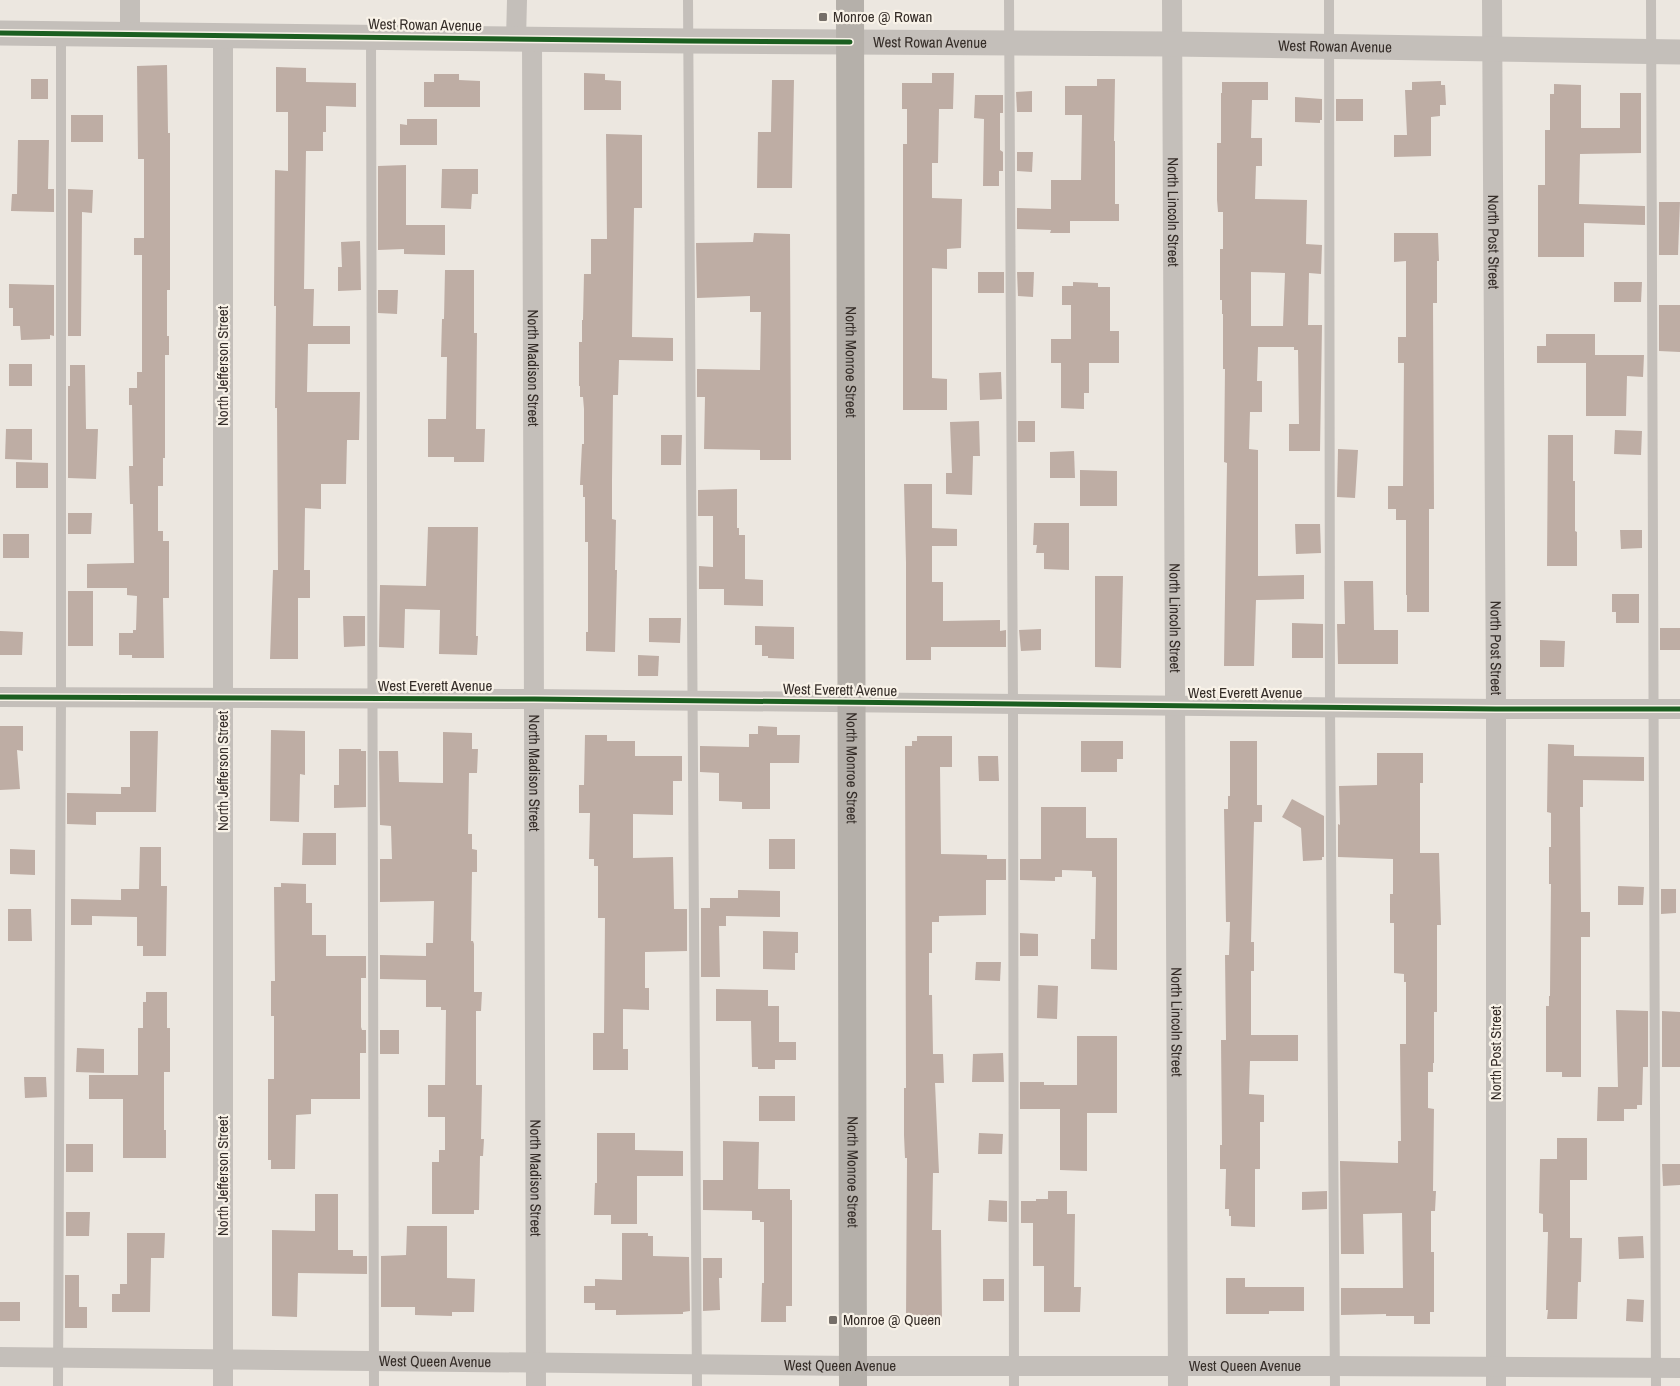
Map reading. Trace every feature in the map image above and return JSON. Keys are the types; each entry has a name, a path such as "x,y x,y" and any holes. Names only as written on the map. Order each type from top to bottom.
{"main road":[{"name":"North Monroe Street","path":"850,0 853,1376"}],"street":[{"path":"130,0 130,34"},
{"name":"North Madison Street","path":"517,0 524,39 534,699 536,1386"},
{"name":"North Lincoln Street","path":"1172,0 1178,1386"},
{"name":"North Post Street","path":"1492,0 1496,710 1496,1376"},
{"name":"West Rowan Avenue","path":"0,33 688,42 1172,44 1680,52"},
{"name":"North Jefferson Street","path":"223,36 223,1386"},
{"name":"West Everett Avenue","path":"0,697 534,699 1496,710 1680,710"},
{"name":"West Queen Avenue","path":"0,1357 697,1364 853,1376 1014,1376 1178,1366 1335,1366 1496,1376 1656,1377 1680,1368"}],"lane":[{"path":"688,0 697,1386"},
{"path":"1009,0 1014,1376"},
{"path":"1329,0 1330,707 1335,1386"},
{"path":"1651,0 1656,1377"},
{"path":"58,1386 61,34"},
{"path":"371,37 374,1386"}],"building":[{"path":"167,65 168,133 170,133 170,290 167,290 169,355 165,355 165,458 163,458 163,486 158,486 158,531 163,531 163,541 169,541 169,598 163,598 164,658 132,658 132,655 119,655 119,633 133,633 133,630 136,630 137,596 127,595 127,588 87,588 87,564 134,563 133,504 130,504 129,466 133,466 132,405 129,405 129,388 137,388 137,372 142,372 142,255 134,255 134,238 144,238 144,159 138,159 137,66"},
{"path":"276,67 306,68 306,82 356,83 356,107 326,106 326,132 323,132 323,151 306,151 304,289 314,289 313,326 350,326 350,344 308,344 307,392 360,392 359,440 347,440 346,484 321,484 321,509 305,508 304,570 310,570 310,598 298,598 298,659 270,659 273,570 278,570 277,408 275,408 276,306 274,306 275,170 288,171 288,112 276,112"},
{"path":"584,73 605,74 605,80 621,81 621,110 584,110"},
{"path":"932,73 954,73 953,109 939,109 938,163 932,163 932,198 962,199 961,248 947,249 947,269 932,268 932,378 947,379 947,410 903,410 903,144 907,144 907,109 902,109 902,83 932,83"},
{"path":"434,74 459,74 459,80 480,81 480,107 424,107 424,82 434,82"},
{"path":"31,79 48,79 48,99 31,99"},
{"path":"1097,79 1115,79 1115,204 1119,204 1119,221 1070,221 1070,233 1050,233 1051,230 1017,229 1017,208 1051,209 1051,180 1081,180 1082,115 1065,115 1065,86 1097,86"},
{"path":"772,80 794,80 792,188 757,188 758,132 771,132"},
{"path":"1441,81 1441,85 1445,85 1446,105 1440,105 1440,116 1431,117 1431,156 1394,157 1394,135 1407,135 1405,90 1412,90 1412,82"},
{"path":"1222,82 1268,82 1268,100 1252,100 1251,138 1262,138 1262,166 1256,166 1255,199 1307,200 1306,244 1322,245 1321,274 1309,273 1308,325 1322,325 1320,451 1289,451 1289,424 1299,424 1298,350 1294,350 1294,347 1258,347 1257,381 1262,381 1262,412 1250,412 1249,449 1258,450 1258,576 1304,575 1304,599 1256,600 1254,666 1224,666 1227,463 1224,462 1225,369 1223,369 1222,300 1220,300 1220,249 1223,249 1223,212 1218,212 1217,200 1217,143 1221,143","holes":["1251,272 1285,273 1283,326 1251,326"]},
{"path":"1554,84 1581,85 1581,128 1620,128 1620,93 1641,93 1641,153 1580,154 1579,204 1645,206 1645,225 1584,223 1584,257 1538,257 1538,185 1545,185 1545,130 1550,130 1550,94 1554,94"},
{"path":"1032,91 1032,112 1017,112 1016,92"},
{"path":"975,95 1003,95 1003,113 1000,113 1000,150 1003,152 1003,171 999,171 999,186 983,186 984,119 974,118"},
{"path":"1295,97 1322,99 1322,120 1320,120 1320,123 1295,122"},
{"path":"1336,99 1363,99 1363,121 1336,121"},
{"path":"71,115 103,115 103,142 71,142"},
{"path":"407,119 437,119 437,145 400,145 400,124 407,125"},
{"path":"606,134 642,135 642,208 634,208 632,337 673,338 673,361 619,360 618,395 613,395 612,519 616,520 615,570 617,570 615,652 586,651 586,632 588,632 588,542 585,542 585,497 583,497 583,485 580,485 582,444 584,444 584,409 583,397 580,397 579,386 579,342 582,342 584,274 591,274 591,239 607,239"},
{"path":"18,140 49,140 48,189 54,189 54,212 11,211 12,194 17,194"},
{"path":"1017,152 1033,152 1032,172 1017,171"},
{"path":"406,165 406,225 445,225 445,255 404,254 404,249 378,250 378,166"},
{"path":"442,169 478,169 478,194 472,194 471,209 441,208"},
{"path":"68,189 93,190 92,213 82,212 81,336 68,336"},
{"path":"1659,202 1680,202 1678,255 1659,255"},
{"path":"754,233 790,234 791,460 760,460 760,450 704,449 705,397 697,397 697,369 760,370 761,312 750,312 750,296 697,298 696,243 753,242"},
{"path":"1394,233 1438,233 1437,303 1433,303 1434,509 1429,509 1429,612 1407,612 1406,520 1396,520 1396,509 1388,509 1388,486 1403,486 1404,363 1398,363 1398,337 1406,337 1406,261 1394,262"},
{"path":"360,241 361,290 338,291 338,267 342,267 341,242"},
{"path":"445,270 474,270 474,333 477,333 476,429 485,429 484,462 454,462 454,457 428,457 428,419 446,419 447,357 441,357"},
{"path":"978,272 1004,272 1004,293 978,293"},
{"path":"1017,272 1034,272 1033,297 1018,296"},
{"path":"1073,282 1098,283 1098,287 1110,287 1110,331 1119,331 1119,363 1089,363 1089,393 1084,393 1084,409 1061,408 1061,363 1051,363 1051,339 1071,339 1071,305 1062,305 1062,286 1073,286"},
{"path":"1614,282 1642,282 1641,302 1614,302"},
{"path":"9,284 54,285 54,336 50,335 50,339 21,340 20,326 13,326 13,308 9,308"},
{"path":"378,290 398,290 397,314 378,313"},
{"path":"1659,305 1680,305 1680,352 1659,351"},
{"path":"1546,334 1595,334 1595,355 1644,355 1643,377 1627,376 1626,416 1586,416 1586,363 1537,363 1537,346 1546,346"},
{"path":"9,364 32,364 32,386 9,386"},
{"path":"70,365 85,365 86,429 98,429 96,479 68,478 68,386 70,386"},
{"path":"1001,372 1002,399 980,400 979,373"},
{"path":"979,421 980,456 973,456 972,495 946,494 946,473 952,473 950,422"},
{"path":"1018,421 1035,421 1035,442 1018,442"},
{"path":"6,429 32,429 32,460 5,459"},
{"path":"1615,430 1642,431 1641,455 1614,454"},
{"path":"661,435 682,435 681,465 661,465"},
{"path":"1548,435 1573,435 1577,566 1547,566"},
{"path":"1338,449 1358,450 1355,498 1337,497"},
{"path":"1074,451 1075,478 1050,478 1050,452"},
{"path":"16,462 48,463 48,488 16,488"},
{"path":"1080,470 1117,471 1117,506 1080,506"},
{"path":"904,484 932,484 932,528 957,529 957,546 932,546 932,582 943,582 943,621 1000,620 1000,631 1006,630 1006,647 931,647 931,660 906,660"},
{"path":"737,489 737,528 739,528 739,535 745,535 745,579 763,580 763,606 724,605 724,589 699,589 699,566 713,567 713,516 698,516 698,490"},
{"path":"68,513 92,513 91,534 68,534"},
{"path":"1034,523 1069,523 1069,570 1044,569 1044,553 1036,553 1037,545 1033,545"},
{"path":"1295,524 1320,524 1321,553 1296,554"},
{"path":"428,527 478,527 477,655 439,654 440,610 405,609 404,648 379,647 380,585 426,586"},
{"path":"1620,530 1642,530 1642,548 1621,549"},
{"path":"3,534 29,534 29,558 3,558"},
{"path":"1095,576 1123,576 1121,668 1095,667"},
{"path":"1344,581 1373,581 1374,630 1398,630 1398,664 1338,664 1337,624 1345,624"},
{"path":"68,591 93,591 93,646 68,646"},
{"path":"1612,594 1639,594 1639,623 1616,623 1616,612 1612,612"},
{"path":"343,616 365,616 365,646 344,647"},
{"path":"649,618 681,618 680,643 649,642"},
{"path":"1292,623 1323,624 1323,658 1292,658"},
{"path":"755,626 794,627 794,659 762,656 762,645 755,645"},
{"path":"1660,628 1680,628 1680,650 1660,650"},
{"path":"1041,629 1041,650 1021,651 1019,630"},
{"path":"0,631 23,632 22,655 0,655"},
{"path":"1540,640 1565,641 1564,667 1540,667"},
{"path":"638,655 659,656 658,676 638,676"},
{"path":"0,726 23,726 23,751 17,750 20,789 0,790"},
{"path":"758,726 777,727 777,735 800,735 799,763 770,763 770,809 742,809 742,802 719,801 719,773 700,772 700,746 749,747 749,734 758,734"},
{"path":"271,730 305,731 305,775 300,774 299,822 270,821"},
{"path":"130,731 158,731 156,812 96,812 96,825 67,824 67,793 121,794 121,787 130,787"},
{"path":"443,732 472,733 472,749 478,749 477,773 469,773 468,834 472,834 472,849 477,850 477,872 472,872 471,941 474,944 474,992 482,992 481,1011 476,1011 476,1085 482,1085 481,1139 484,1139 483,1156 480,1156 479,1210 474,1210 474,1214 432,1214 432,1162 439,1162 439,1150 445,1150 445,1117 428,1117 428,1085 445,1085 446,1010 441,1010 441,1007 426,1007 426,980 380,979 380,955 426,956 426,943 433,943 434,901 380,902 380,859 392,859 391,826 380,825 379,751 398,751 399,782 443,783"},
{"path":"585,735 607,735 607,741 635,741 635,756 682,756 682,781 673,781 673,815 633,814 633,858 673,857 674,909 687,909 687,951 645,952 645,988 649,988 649,1010 623,1009 623,1049 628,1049 628,1070 593,1070 593,1033 604,1033 605,918 598,918 598,866 594,866 594,859 589,859 590,813 579,813 579,785 584,785"},
{"path":"917,736 952,736 952,767 940,767 941,854 987,855 987,859 1006,859 1006,880 986,880 986,915 939,916 939,922 932,922 932,953 929,953 929,995 932,995 933,1054 943,1054 944,1083 935,1083 939,1173 933,1173 932,1230 941,1230 942,1320 906,1320 907,1158 905,1158 904,1135 904,1088 906,1088 905,746 912,746 912,741 917,741"},
{"path":"1081,741 1123,741 1123,759 1117,759 1117,772 1081,772"},
{"path":"1230,741 1257,741 1257,805 1262,805 1262,822 1254,822 1251,942 1254,942 1254,971 1251,971 1251,1035 1298,1035 1298,1061 1250,1061 1249,1094 1264,1095 1264,1122 1260,1122 1260,1169 1255,1169 1255,1227 1231,1226 1229,1209 1225,1209 1226,1169 1220,1169 1220,1145 1222,1145 1221,1040 1226,1040 1225,955 1229,955 1230,922 1226,922 1224,809 1228,809 1228,796 1230,796"},
{"path":"1548,744 1574,745 1574,756 1644,757 1644,781 1583,780 1583,807 1580,807 1581,912 1590,912 1590,937 1581,937 1581,1077 1562,1077 1562,1072 1546,1072 1546,1006 1549,1006 1550,996 1551,884 1549,884 1549,847 1551,847 1551,813 1547,812"},
{"path":"339,749 361,749 361,751 366,751 366,807 334,808 334,785 339,785"},
{"path":"1377,753 1423,753 1423,783 1420,783 1420,853 1439,853 1441,925 1437,925 1437,1012 1434,1012 1433,1072 1428,1072 1428,1108 1434,1109 1433,1191 1436,1191 1435,1211 1431,1211 1431,1252 1434,1252 1434,1312 1430,1312 1430,1324 1414,1324 1414,1316 1386,1316 1386,1314 1341,1315 1341,1288 1403,1288 1402,1213 1363,1214 1364,1254 1341,1254 1340,1161 1398,1163 1398,1141 1401,1141 1400,1044 1406,1044 1406,982 1404,982 1404,974 1394,973 1394,923 1390,923 1390,894 1393,894 1393,859 1338,857 1338,824 1340,825 1339,786 1377,785"},
{"path":"978,756 998,756 999,781 979,781"},
{"path":"1292,799 1324,816 1324,857 1322,857 1322,860 1303,861 1301,828 1282,817"},
{"path":"1041,807 1086,807 1086,838 1117,838 1117,970 1091,969 1091,939 1095,939 1096,877 1092,877 1092,871 1062,870 1062,877 1055,877 1055,881 1020,880 1020,859 1041,859"},
{"path":"303,833 336,833 336,865 302,865"},
{"path":"769,839 795,839 795,869 769,869"},
{"path":"140,847 161,847 161,886 167,886 166,956 143,956 143,946 137,946 137,917 92,916 92,925 71,925 71,899 121,900 121,889 139,889"},
{"path":"10,849 35,850 35,875 10,874"},
{"path":"281,883 306,884 306,903 312,903 312,935 326,935 326,956 366,956 366,978 361,978 361,1027 362,1030 366,1030 366,1053 360,1053 360,1099 311,1099 311,1114 296,1115 295,1169 271,1169 271,1160 268,1160 268,1079 274,1079 274,1016 271,1016 271,981 275,981 274,887 281,887"},
{"path":"1618,886 1644,887 1643,905 1618,905"},
{"path":"1661,889 1676,889 1676,913 1661,914"},
{"path":"738,890 780,891 780,917 726,916 726,926 719,926 720,977 701,977 701,908 710,908 710,898 738,898"},
{"path":"8,909 31,909 32,941 8,941"},
{"path":"763,931 798,932 798,953 795,953 795,970 763,969"},
{"path":"1020,933 1038,934 1038,956 1020,956"},
{"path":"976,962 1001,962 1000,981 975,980"},
{"path":"1038,985 1058,986 1057,1019 1037,1018"},
{"path":"716,989 768,990 768,1006 779,1006 779,1042 796,1042 796,1060 775,1060 775,1069 752,1067 751,1021 716,1021"},
{"path":"146,992 167,992 167,1028 170,1028 170,1072 164,1072 166,1158 123,1158 123,1099 89,1099 89,1075 138,1075 138,1028 143,1028 143,1002 146,1002"},
{"path":"1616,1010 1648,1011 1648,1067 1643,1067 1642,1105 1637,1105 1637,1109 1624,1109 1624,1121 1597,1121 1598,1087 1618,1087"},
{"path":"1662,1011 1680,1012 1680,1067 1662,1067"},
{"path":"380,1030 399,1030 399,1054 380,1054"},
{"path":"1077,1036 1117,1036 1117,1113 1087,1113 1087,1171 1060,1170 1060,1109 1020,1109 1020,1082 1044,1082 1044,1085 1077,1085"},
{"path":"77,1048 104,1049 104,1073 76,1072"},
{"path":"1003,1053 1004,1082 972,1082 973,1054"},
{"path":"24,1077 46,1077 47,1097 25,1098"},
{"path":"759,1096 795,1096 795,1121 759,1121"},
{"path":"597,1133 635,1133 635,1150 683,1151 683,1176 637,1176 637,1224 611,1224 611,1215 594,1215 595,1183 597,1183"},
{"path":"979,1133 1003,1134 1002,1154 978,1154"},
{"path":"1557,1138 1587,1138 1587,1180 1570,1180 1570,1238 1582,1238 1581,1282 1578,1282 1577,1319 1547,1319 1548,1310 1546,1310 1548,1232 1543,1232 1543,1214 1539,1213 1540,1159 1557,1159"},
{"path":"723,1141 759,1142 758,1189 790,1189 790,1200 792,1200 792,1306 786,1306 786,1322 761,1322 762,1283 764,1283 764,1222 752,1220 752,1211 703,1210 703,1180 723,1180"},
{"path":"66,1144 93,1144 93,1172 66,1172"},
{"path":"1662,1164 1680,1164 1680,1185 1663,1186"},
{"path":"1048,1191 1067,1191 1067,1214 1075,1214 1074,1287 1081,1287 1080,1312 1044,1312 1044,1266 1033,1266 1033,1223 1021,1223 1021,1201 1048,1199"},
{"path":"1327,1191 1327,1209 1302,1210 1302,1192"},
{"path":"315,1194 338,1194 338,1250 353,1250 353,1256 367,1256 367,1274 298,1273 297,1317 272,1316 272,1230 315,1231"},
{"path":"989,1200 1007,1201 1007,1222 988,1221"},
{"path":"66,1212 90,1212 89,1236 66,1236"},
{"path":"407,1226 447,1226 447,1278 475,1279 474,1312 452,1312 452,1316 415,1315 415,1307 381,1307 381,1256 406,1255"},
{"path":"127,1233 165,1233 164,1258 151,1258 150,1312 112,1312 112,1294 120,1294 120,1284 127,1284"},
{"path":"622,1233 648,1233 648,1236 653,1236 653,1256 689,1257 690,1311 683,1312 683,1314 616,1315 616,1310 595,1310 595,1303 584,1303 584,1286 595,1286 595,1279 622,1280"},
{"path":"1643,1236 1644,1258 1619,1259 1618,1237"},
{"path":"703,1258 722,1258 722,1278 719,1278 720,1310 703,1311"},
{"path":"65,1275 79,1275 79,1307 87,1307 87,1328 65,1328"},
{"path":"1226,1278 1245,1278 1245,1287 1304,1287 1304,1311 1269,1311 1269,1314 1226,1314"},
{"path":"983,1279 1004,1279 1004,1301 983,1301"},
{"path":"1627,1299 1644,1300 1643,1322 1626,1321"},
{"path":"0,1302 20,1302 20,1321 0,1321"}],"cycle path":[{"path":"0,33 850,42"},
{"path":"0,697 534,699 1496,709 1680,709"}],"place":[{"name":"Monroe @ Rowan","path":"823,17"},
{"name":"Monroe @ Queen","path":"833,1320"}]}
